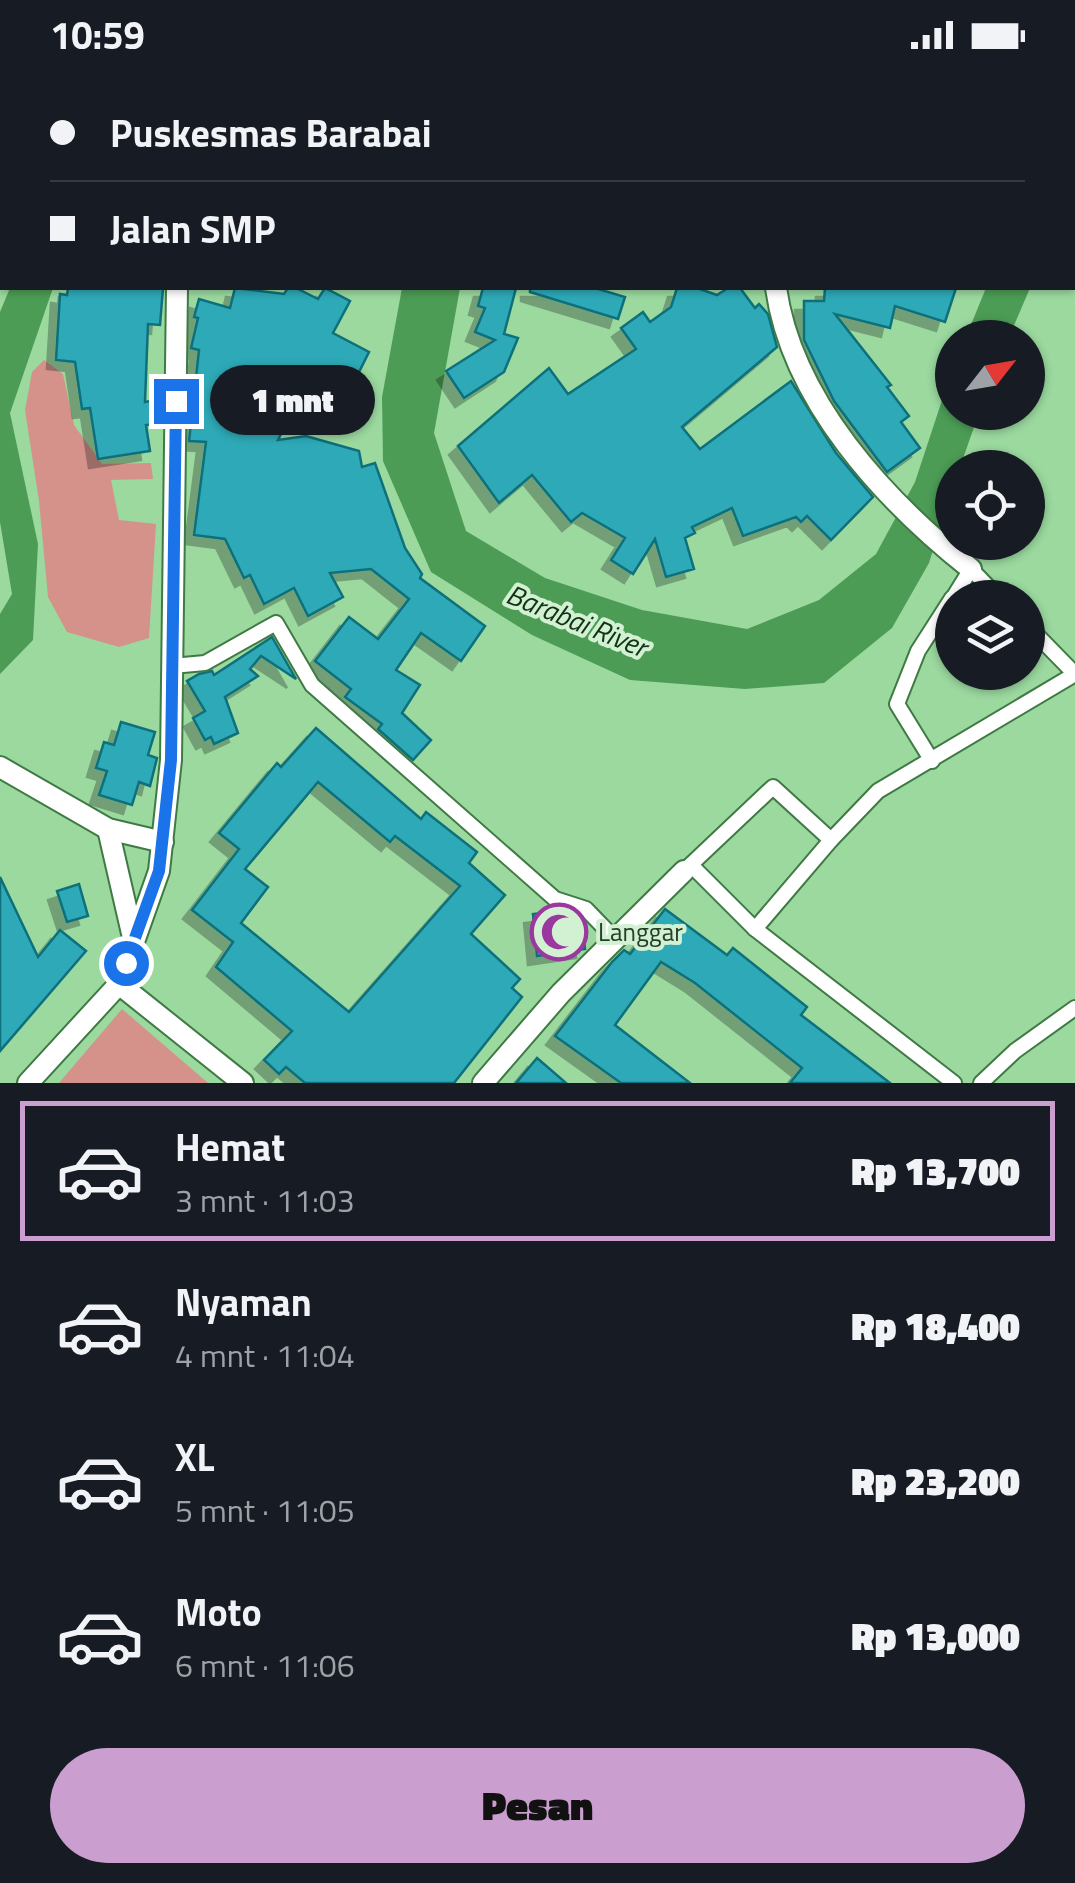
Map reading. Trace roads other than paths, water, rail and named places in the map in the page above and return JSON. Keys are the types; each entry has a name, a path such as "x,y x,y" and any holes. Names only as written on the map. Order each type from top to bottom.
{"street":[{"path":"28,1083 119,984 152,900 171,760 177,290"},
{"path":"777,290 808,384 854,454 932,538 981,580"},
{"path":"965,580 971,570"},
{"path":"172,666 205,662 276,623 312,685 555,899 586,909 615,940"},
{"path":"932,761 896,704 918,651 935,625"},
{"path":"756,929 878,791 1075,674 1045,643"},
{"path":"0,767 108,828 162,842"},
{"path":"483,1083 615,940 773,787 831,840"},
{"path":"108,828 134,942"},
{"path":"687,868 756,929 954,1083"},
{"path":"119,984 243,1083"},
{"path":"981,1083 1015,1052 1075,1008"}],"water":[{"path":"9,290 52,290 10,413 38,544 33,640 0,674 0,614 12,594 0,522 0,312"},
{"name":"Barabai River","path":"402,290 460,290 434,433 466,531 545,578 642,610 747,629 819,600 876,554 915,482 935,421 935,430 973,430 966,450 935,450 935,544 929,563 892,628 824,683 745,689 630,680 532,635 431,572 383,461 382,397"},
{"path":"985,290 1029,290 1016,320 973,320"}],"place":[{"name":"Langgar","path":"559,932"}]}
